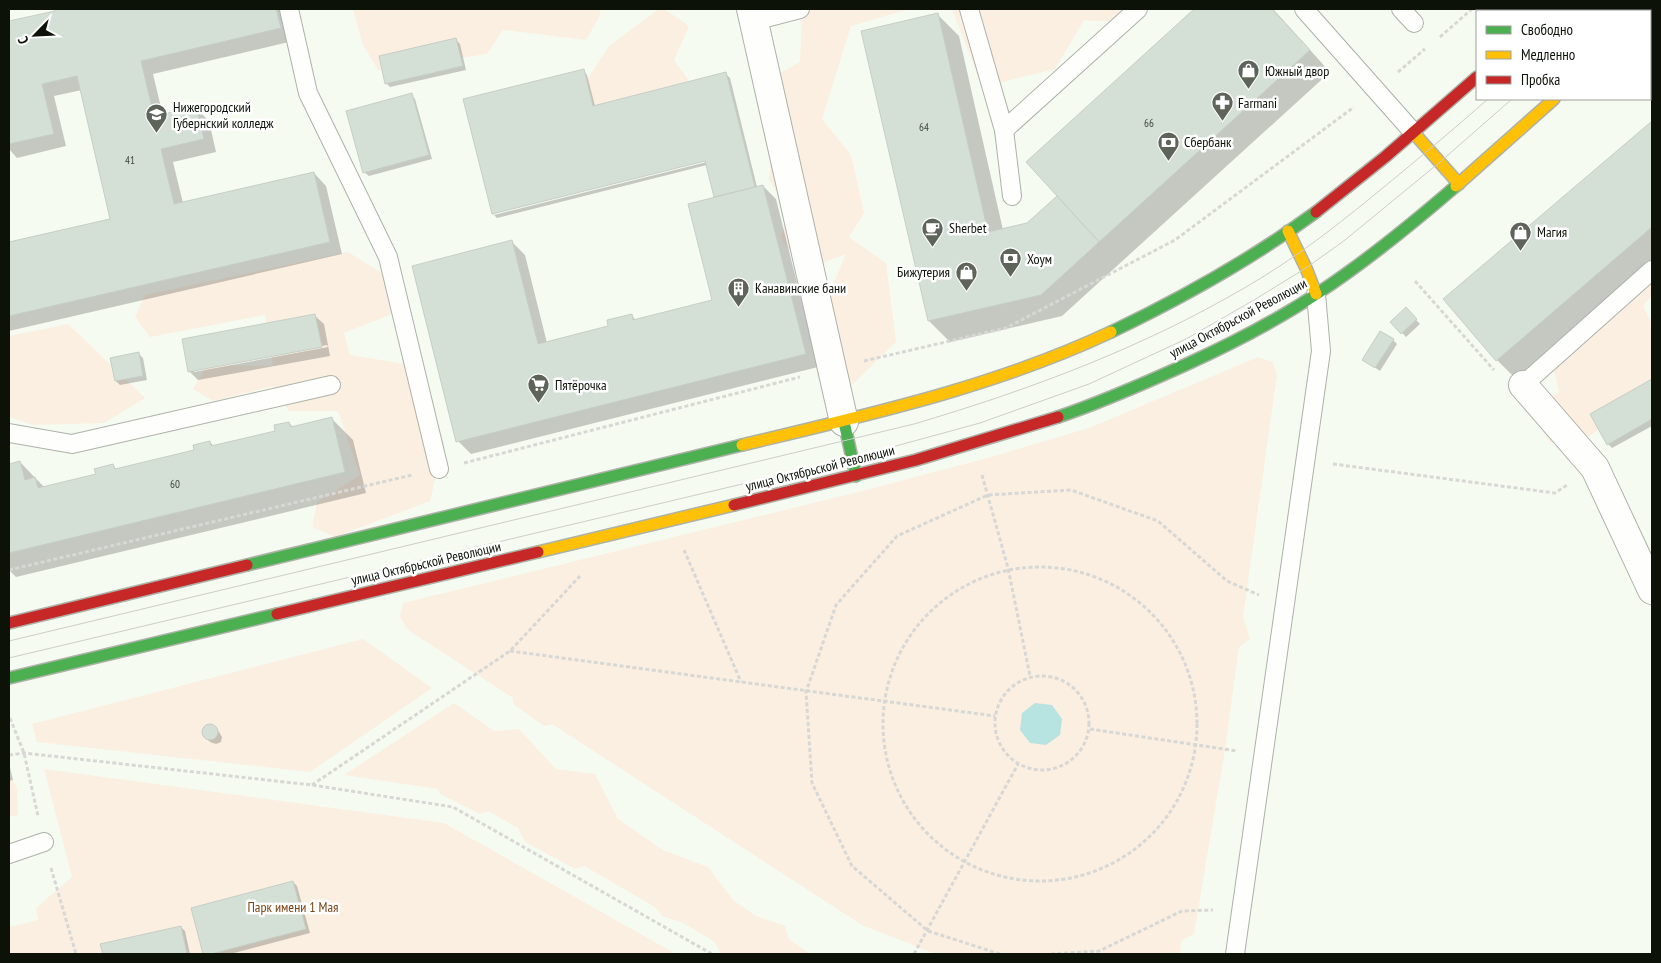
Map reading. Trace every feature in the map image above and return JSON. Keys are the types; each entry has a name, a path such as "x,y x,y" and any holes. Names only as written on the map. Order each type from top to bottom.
{"main road":[{"path":"9,623 844,422 980,383 1078,347 1165,306 1234,266 1288,231 1327,203 1476,78"},
{"name":"улица Октябрьской Революции","path":"9,678 856,476 985,441 1095,405 1202,358 1316,294 1396,238 1553,100"},
{"path":"1413,132 1459,184"},
{"path":"1288,231 1316,294"},
{"path":"844,422 856,476"}],"street":[{"path":"753,15 844,422"},
{"path":"1523,385 1595,468 1652,590"}],"lane":[{"path":"289,9 308,94 388,257 438,469"},
{"path":"753,15 800,9"},
{"path":"969,9 1004,130 1012,196"},
{"path":"1004,130 1138,9"},
{"path":"1304,9 1378,90 1413,132"},
{"path":"1401,9 1414,23"},
{"path":"1523,385 1652,270"},
{"path":"1235,954 1321,351 1316,294"},
{"path":"9,433 72,444 331,385"},
{"path":"9,854 44,842"}],"path":[{"path":"1436,40 1472,9"},
{"path":"9,570 438,469 832,368 1006,328 1176,240 1378,90 1428,46"},
{"path":"1415,281 1499,375 1523,385"},
{"path":"1305,460 1555,493 1595,468"},
{"path":"982,474 1008,568 1030,676"},
{"path":"1000,954 928,931 852,866 812,783 806,692 836,605 897,536 988,495 1072,490 1158,520 1227,581 1284,605"},
{"path":"683,547 741,682"},
{"path":"1062,566 1120,586 1167,627 1194,683 1198,746 1177,805 1137,851 1080,878 1019,882 964,863 913,820 886,764 882,702 902,643 944,596 1008,568 1062,566"},
{"path":"312,785 510,651 586,570"},
{"path":"510,651 995,716"},
{"path":"1049,675 1066,681 1080,694 1088,710 1090,729 1084,747 1071,761 1054,769 1036,770 1018,764 1004,752 996,735 995,716 1001,699 1013,684 1030,676 1049,675"},
{"path":"1090,729 1263,755"},
{"path":"9,755 24,753 312,785 453,807 712,954"},
{"path":"914,954 1018,764"},
{"path":"1051,954 1099,951 1182,911 1241,909"}],"green space":[{"path":"353,9 598,9 601,14 586,40 503,30 487,54 378,70 363,45"},
{"path":"659,9 664,9 689,26 674,60 694,88 610,134 576,97 609,46"},
{"path":"798,9 909,9 851,26 822,119 851,155 864,213 849,237 886,263 896,342 852,385 817,378 815,340 837,322 829,294 846,254 801,271 781,237 789,212 769,180 772,135 753,88 800,62 802,16"},
{"path":"952,9 1125,9 1113,22 1084,20 1055,69 982,87"},
{"path":"348,252 401,285 407,308 344,333 350,355 406,364 444,443 430,501 335,537 312,527 317,502 360,475 338,411 289,411 274,386 213,401 193,389 207,365 273,366 265,315 150,337 135,317 145,295"},
{"path":"1652,261 1652,295 1643,306 1652,325 1652,398 1639,398 1590,436 1550,443 1531,411 1559,392 1554,369 1570,329 1599,326 1602,300 1625,289"},
{"path":"68,324 145,398 104,423 33,425 9,417 9,336"},
{"path":"1258,357 1273,362 1277,375 1243,617 1250,639 1239,647 1225,750 1194,934 1181,941 1180,954 935,954 862,925 552,724 544,726 513,704 513,698 408,630 400,617 403,603 862,491 991,457 1089,428"},
{"path":"363,639 432,688 310,772 37,742 32,724"},
{"path":"454,703 494,731 519,729 556,769 595,774 618,819 663,850 708,867 734,901 756,916 785,926 789,939 810,954 721,954 715,942 683,923 662,916 655,907 584,866 575,869 525,842 518,828 488,811 480,814 440,794 438,789 344,775"},
{"name":"Парк имени 1 Мая","path":"44,769 444,823 676,954 9,954 9,927 38,920 36,908 72,877"},
{"path":"10,776 17,788 18,815 9,817"}],"water":[{"path":"1035,703 1052,705 1062,719 1060,735 1046,745 1030,743 1020,730 1022,713"}],"building":[{"name":"Нижегородский Губернский колледж","path":"55,9 276,9 281,28 141,61 154,116 196,107 204,139 161,149 174,204 314,172 330,242 9,316 9,242 110,219 77,76 42,84 54,134 9,144 9,21 55,11"},
{"path":"1194,9 1272,9 1310,50 1099,242 1026,162"},
{"path":"938,13 988,232 1027,223 1057,196 1099,242 1041,295 928,321 861,31"},
{"path":"456,38 463,66 385,84 379,56"},
{"path":"584,69 593,106 726,72 755,187 714,197 705,161 492,214 463,99"},
{"path":"412,93 429,155 363,173 346,111"},
{"path":"1652,121 1652,227 1496,361 1443,299"},
{"name":"Канавинские бани","path":"763,185 806,354 456,442 412,266 512,240 538,344 608,326 607,320 632,314 633,320 712,300 688,204"},
{"path":"1406,307 1417,319 1401,334 1390,322"},
{"path":"315,314 322,347 188,372 182,339"},
{"path":"1380,331 1394,339 1375,368 1362,360"},
{"path":"139,352 143,376 115,381 110,358"},
{"path":"1652,379 1652,419 1607,445 1590,414"},
{"path":"332,417 345,472 9,553 9,464 20,461 25,480 35,477 38,488 96,474 94,469 113,464 115,469 194,450 193,445 210,441 211,446 275,431 274,425 289,422 291,427"},
{"path":"210,724 216,726 218,732 216,738 210,740 204,738 202,732 204,726"},
{"path":"293,881 306,929 211,954 203,954 191,908"},
{"path":"181,926 187,954 103,954 100,944"}],"tram line":[{"path":"9,641 914,424 1042,382 1084,366 1166,329 1207,309 1265,275 1320,238 1487,100"},
{"path":"9,658 852,458 980,423 1089,384 1186,339 1306,268 1345,240 1440,162 1511,100"}],"traffic: fast":[{"path":"1058,417 1185,365 1270,323 1336,281 1372,255 1456,186"},
{"path":"1111,332 1164,306 1242,262 1316,212"},
{"path":"844,422 856,476"},
{"path":"247,565 742,445"},
{"path":"9,678 277,614"}],"traffic: slow":[{"path":"1456,186 1553,100"},
{"path":"1413,132 1459,184"},
{"path":"1288,231 1316,294"},
{"path":"742,445 883,411 976,384 1022,369 1111,332"},
{"path":"538,552 734,505"}],"traffic: jam":[{"path":"1316,212 1385,157 1476,78"},
{"path":"734,505 916,460 1058,417"},
{"path":"277,614 538,552"},
{"path":"9,623 247,565"}],"place":[{"name":"Южный двор","path":"1249,90"},
{"name":"Farmani","path":"1222,122"},
{"name":"Нижегородский Губернский колледж","path":"157,134"},
{"name":"Сбербанк","path":"1168,161"},
{"name":"Sherbet","path":"933,247"},
{"name":"Магия","path":"1521,251"},
{"name":"Хоум","path":"1011,278"},
{"name":"Бижутерия","path":"966,291"},
{"name":"Канавинские бани","path":"739,307"},
{"name":"Пятёрочка","path":"539,404"}]}
